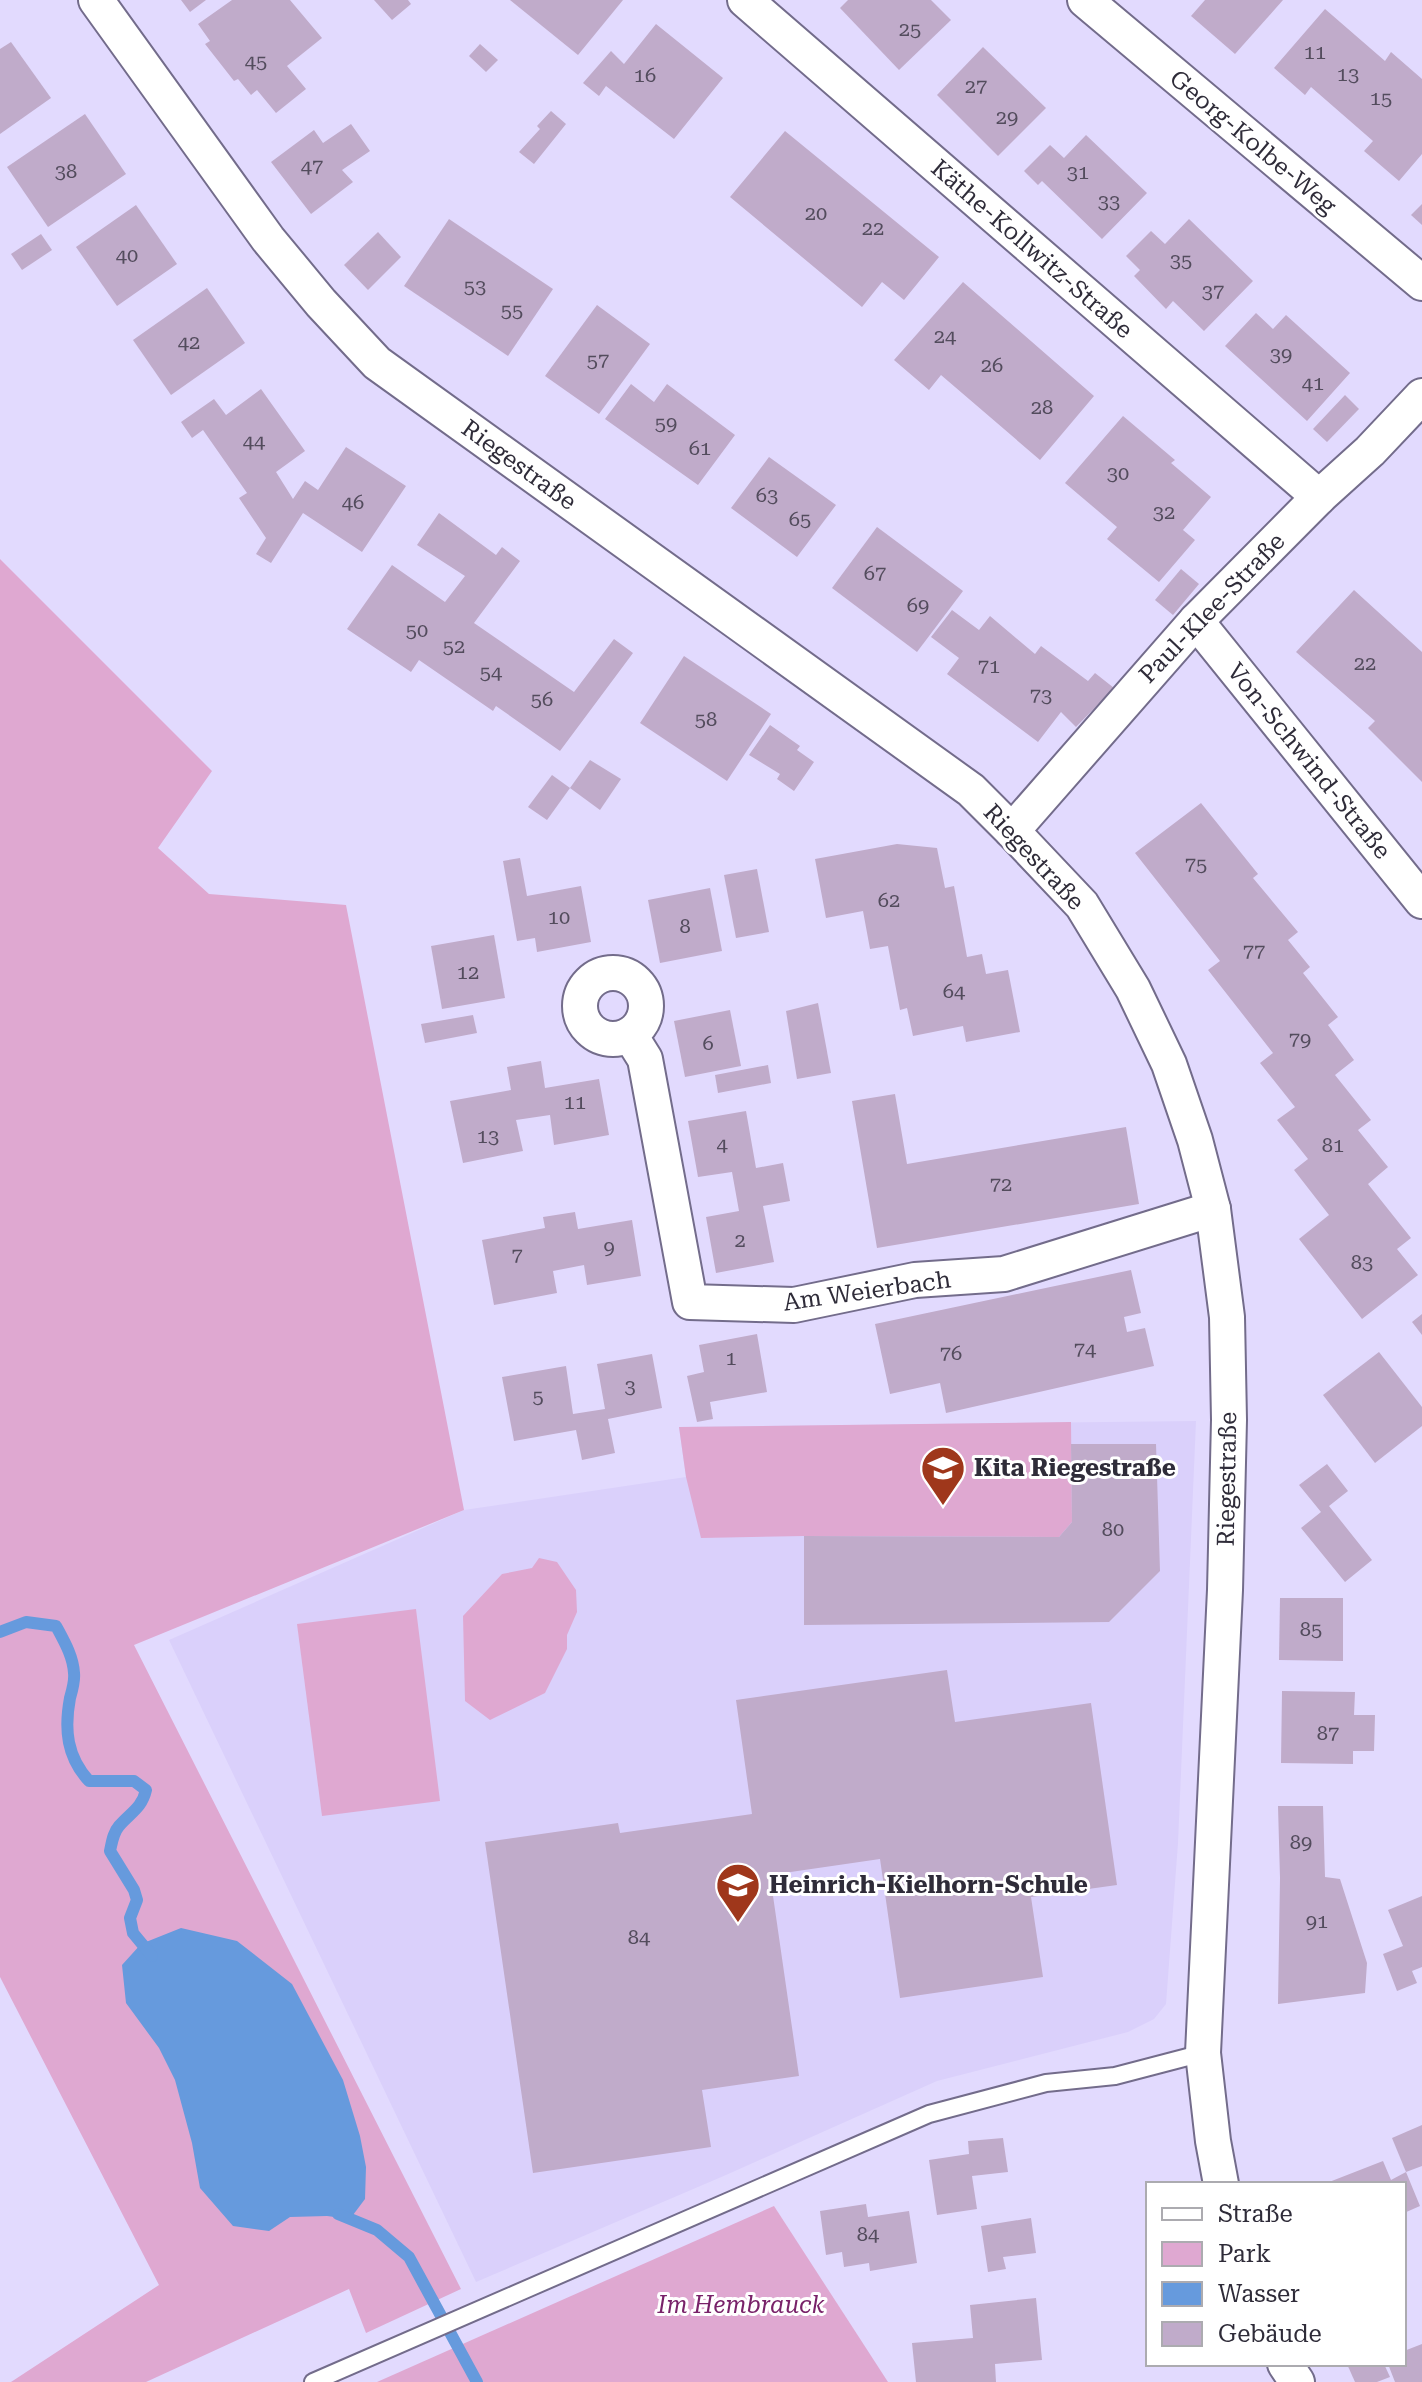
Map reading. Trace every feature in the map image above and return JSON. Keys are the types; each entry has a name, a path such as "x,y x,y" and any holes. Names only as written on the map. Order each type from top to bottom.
{"street":[{"name":"Riegestraße","path":"96,0 268,239 321,303 377,363 971,790 1082,905 1133,989 1169,1064 1195,1140 1213,1209 1227,1317 1229,1420 1225,1590 1203,2053 1221,2182"},
{"name":"Käthe-Kollwitz-Straße","path":"745,0 1319,497"},
{"name":"Georg-Kolbe-Weg","path":"1085,0 1422,283"},
{"name":"Paul-Klee-Straße","path":"1012,831 1196,621 1422,396"},
{"name":"Von-Schwind-Straße","path":"1196,621 1422,901"},
{"name":"Am Weierbach","path":"630,1035 645,1059 690,1302 794,1305 915,1280 1004,1274 1213,1209"}],"lane":[{"path":"313,2382 929,2114 1046,2083 1115,2076 1203,2053"}],"shaded area":[{"name":"Heinrich-Kielhorn-Schule","path":"1196,1421 1178,1843 1166,2004 1154,2019 1128,2032 937,2081 476,2282 169,1640 464,1510 686,1477 679,1427"}],"green space":[{"path":"0,559 212,771 158,848 209,894 346,905 464,1510 134,1645 461,2289 366,2333 349,2289 146,2382 11,2382 159,2285 0,1977"},
{"path":"1071,1422 1072,1522 1059,1537 701,1538 686,1477 679,1427"},
{"path":"539,1558 557,1562 576,1590 577,1612 567,1635 567,1649 545,1693 490,1720 465,1701 463,1616 502,1574 532,1568"},
{"path":"416,1609 440,1801 322,1816 297,1624"},
{"name":"Im Hembrauck","path":"774,2206 888,2382 377,2382"}],"water":[{"path":"181,1928 237,1941 292,1984 343,2080 360,2136 366,2167 365,2199 350,2219 290,2217 269,2231 233,2226 200,2188 175,2080 159,2048 126,2003 122,1965 141,1944"}],"building":[{"path":"181,0 206,0 190,12"},
{"path":"232,0 290,0 322,38 287,66 306,89 276,113 257,90 251,95 238,79 234,81 205,44 210,41 198,24"},
{"path":"374,0 408,0 411,4 392,20"},
{"path":"510,0 623,0 578,55"},
{"path":"848,0 931,0 951,20 899,70 840,8"},
{"path":"1205,0 1283,0 1235,54 1191,16"},
{"path":"1325,9 1385,61 1391,52 1422,79 1422,154 1399,181 1364,151 1373,141 1311,87 1305,95 1274,68"},
{"path":"656,24 723,78 674,139 606,86 599,96 583,83 611,51 624,64"},
{"path":"11,42 51,98 0,134 0,49"},
{"path":"480,44 498,60 486,72 469,56"},
{"path":"983,47 1046,108 998,156 937,95"},
{"path":"551,111 566,124 534,164 519,152 540,129 537,126"},
{"path":"85,114 126,174 48,227 7,167"},
{"path":"351,124 370,151 342,170 353,182 311,214 271,162 314,130 323,143"},
{"path":"785,131 939,257 904,300 882,282 862,307 730,197"},
{"path":"1086,135 1147,193 1102,239 1042,181 1038,185 1024,171 1050,145 1064,158"},
{"path":"1422,204 1422,225 1411,215"},
{"path":"136,205 177,264 117,306 76,247"},
{"path":"449,219 553,289 508,356 404,286"},
{"path":"1189,219 1253,281 1204,331 1173,301 1166,309 1134,276 1140,270 1126,256 1151,231 1165,244"},
{"path":"378,232 401,257 368,290 344,265"},
{"path":"41,234 52,250 22,270 11,254"},
{"path":"963,282 1094,396 1040,460 941,375 929,390 894,360"},
{"path":"207,288 245,343 171,395 133,340"},
{"path":"597,305 650,344 599,414 545,376"},
{"path":"1256,313 1273,329 1286,315 1350,373 1307,421 1225,346"},
{"path":"631,384 654,402 667,384 735,435 698,485 605,419"},
{"path":"261,389 305,451 276,472 293,499 305,481 318,490 346,447 406,486 362,552 303,513 271,563 256,554 266,538 239,498 247,493 203,430 192,438 181,422 214,399 226,415"},
{"path":"1345,395 1359,409 1327,442 1313,429"},
{"path":"1123,416 1175,460 1171,463 1211,497 1183,530 1195,540 1159,582 1107,539 1117,527 1065,483"},
{"path":"769,457 836,505 797,557 731,508"},
{"path":"439,513 496,555 502,547 520,561 474,623 574,692 614,639 633,653 560,751 496,706 493,711 419,660 411,672 347,629 392,565 445,602 465,576 417,545"},
{"path":"877,527 963,591 917,652 832,588"},
{"path":"1181,569 1199,584 1173,615 1155,600"},
{"path":"1354,590 1422,652 1422,782 1368,728 1375,721 1296,652"},
{"path":"952,610 979,630 990,616 1035,654 1041,646 1088,681 1095,673 1114,688 1076,727 1061,712 1038,742 947,674 959,658 931,637"},
{"path":"684,656 771,714 727,781 640,723"},
{"path":"770,725 800,746 797,750 814,762 794,791 777,779 780,774 749,755"},
{"path":"590,760 621,779 600,810 570,788"},
{"path":"552,775 570,788 547,820 528,807"},
{"path":"1201,803 1258,874 1253,878 1298,932 1288,940 1310,967 1303,973 1338,1017 1328,1025 1354,1060 1335,1075 1371,1120 1358,1130 1388,1167 1368,1184 1411,1238 1397,1249 1418,1275 1362,1319 1299,1239 1329,1215 1294,1170 1308,1159 1277,1120 1295,1107 1260,1063 1273,1053 1208,970 1220,961 1135,853"},
{"path":"897,844 937,848 945,888 954,886 967,957 982,954 986,974 1008,970 1020,1032 966,1042 963,1026 913,1036 907,1008 900,1010 888,946 870,949 863,911 826,918 815,859"},
{"path":"520,858 527,896 581,886 591,942 537,952 535,938 517,941 503,861"},
{"path":"757,869 769,932 736,938 724,875"},
{"path":"710,888 722,951 660,963 648,900"},
{"path":"494,935 505,998 442,1009 431,946"},
{"path":"818,1003 831,1073 797,1079 786,1011"},
{"path":"730,1010 741,1066 685,1077 674,1021"},
{"path":"473,1015 477,1033 425,1043 421,1024"},
{"path":"541,1061 545,1088 599,1079 609,1135 554,1145 550,1115 516,1120 523,1151 463,1163 450,1101 511,1090 507,1067"},
{"path":"768,1065 771,1083 718,1093 715,1075"},
{"path":"895,1094 907,1164 1126,1127 1139,1204 877,1248 852,1101"},
{"path":"746,1111 756,1168 783,1163 790,1201 763,1206 774,1262 716,1273 706,1217 739,1211 732,1172 698,1177 688,1121"},
{"path":"575,1212 578,1229 632,1220 641,1276 587,1285 584,1265 553,1271 557,1293 494,1305 482,1240 545,1228 543,1217"},
{"path":"1131,1270 1141,1313 1124,1317 1127,1332 1145,1328 1154,1366 946,1413 940,1383 890,1394 875,1324"},
{"path":"1422,1314 1422,1335 1412,1322"},
{"path":"757,1334 767,1392 710,1402 713,1419 697,1422 687,1376 704,1372 699,1345"},
{"path":"1379,1352 1422,1407 1422,1426 1375,1463 1323,1395"},
{"path":"652,1354 662,1408 608,1419 615,1453 582,1460 576,1430 514,1441 502,1377 566,1366 573,1414 605,1409 597,1364"},
{"path":"1071,1444 1156,1444 1160,1571 1109,1622 804,1625 804,1536 1059,1537 1072,1522"},
{"path":"1327,1464 1348,1491 1329,1506 1372,1560 1345,1582 1301,1528 1321,1512 1299,1485"},
{"path":"1280,1598 1343,1598 1343,1661 1279,1660"},
{"path":"947,1670 955,1722 1091,1703 1117,1885 1031,1897 1043,1977 900,1998 880,1859 770,1875 799,2076 702,2090 711,2147 533,2173 485,1842 618,1823 620,1833 752,1814 736,1700"},
{"path":"1282,1691 1355,1692 1354,1715 1375,1715 1374,1751 1353,1751 1353,1764 1281,1763"},
{"path":"1278,1806 1323,1806 1325,1877 1340,1879 1367,1963 1365,1993 1278,2004"},
{"path":"1422,1896 1422,1967 1412,1971 1417,1983 1397,1991 1383,1954 1403,1946 1388,1910"},
{"path":"1422,2125 1422,2166 1406,2172 1392,2138"},
{"path":"1003,2138 1008,2172 972,2176 977,2209 937,2215 929,2160 969,2154 968,2141"},
{"path":"1383,2161 1391,2180 1406,2172 1420,2206 1406,2212 1406,2182 1329,2182"},
{"path":"866,2204 868,2217 909,2211 917,2263 870,2271 869,2263 844,2267 842,2252 826,2255 820,2211"},
{"path":"1031,2218 1036,2253 1003,2257 1006,2269 988,2272 981,2226"},
{"path":"1036,2298 1042,2360 995,2364 996,2382 916,2382 912,2343 973,2338 970,2305"},
{"path":"1422,2344 1422,2382 1395,2382 1389,2366 1406,2366 1406,2350"},
{"path":"1348,2366 1385,2366 1390,2377 1377,2382 1355,2382"}],"waterway":[{"path":"0,1632 26,1622 56,1626 73,1667 68,1732 76,1762 89,1781 134,1781 146,1790 139,1806 117,1829 110,1851 137,1900 130,1918 133,1933 152,1956"},
{"path":"338,2214 377,2230 409,2257 477,2382"}],"place":[{"name":"Kita Riegestraße","path":"943,1507"},
{"name":"Heinrich-Kielhorn-Schule","path":"738,1924"}]}
